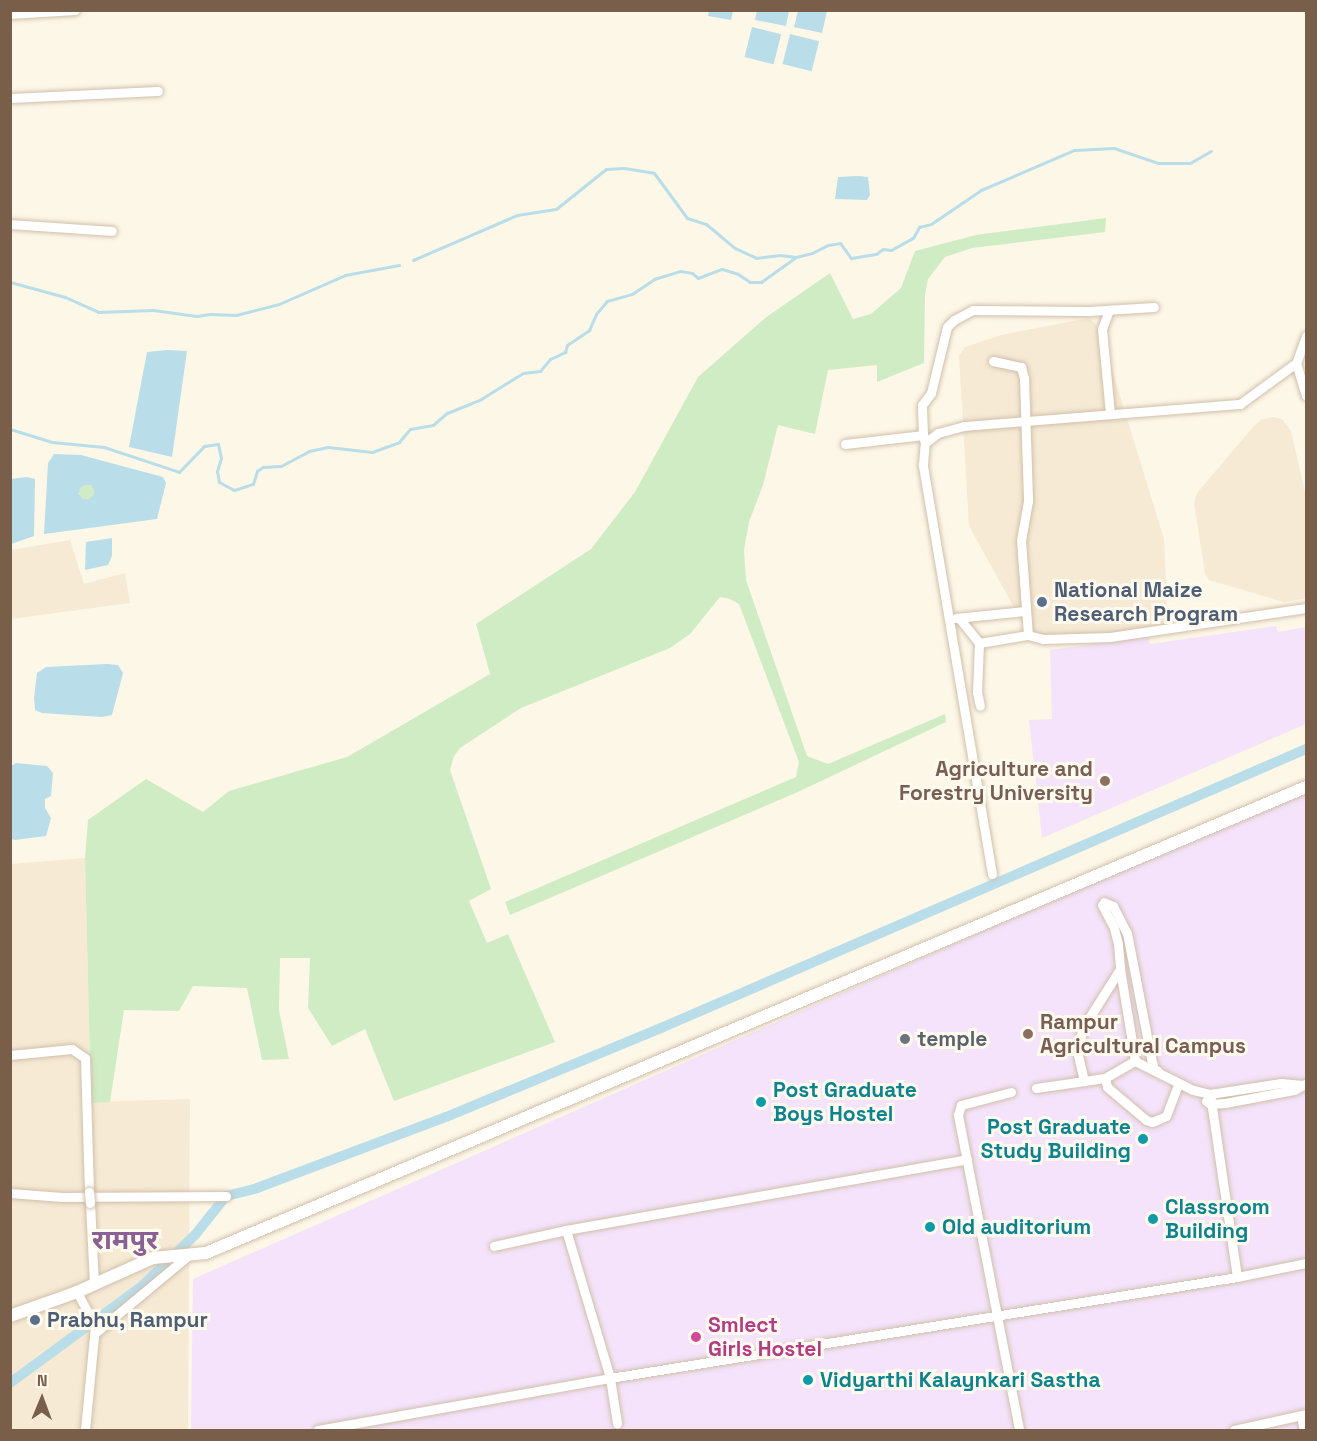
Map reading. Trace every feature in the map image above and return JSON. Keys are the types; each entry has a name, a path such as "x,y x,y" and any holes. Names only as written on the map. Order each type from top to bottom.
{"main road":[{"path":"13,1314 77,1292 153,1258 206,1252 1306,787"}],"street":[{"path":"10,14 75,10"},
{"path":"10,98 158,90"},
{"path":"10,224 112,231"},
{"path":"992,874 954,619 923,464 922,405 931,393 947,327 954,320 973,310 1109,310 1154,307"},
{"path":"1109,310 1102,329 1110,414"},
{"path":"845,444 924,439 948,429 1025,421 1240,404 1296,363 1306,336"},
{"path":"993,361 1021,367 1028,501 1022,540 1028,635"},
{"path":"1296,363 1306,396"},
{"path":"979,643 1028,635 1043,639 1110,637 1306,608"},
{"path":"954,619 1025,611"},
{"path":"954,619 979,643 977,692 980,706"},
{"path":"1135,1061 1114,928 1103,903 1113,906 1127,933 1154,1069 1210,1099 1281,1083 1306,1084"},
{"path":"1084,1081 1078,1040 1086,1022 1120,969"},
{"path":"10,1055 72,1049 81,1052 85,1058 94,1285"},
{"path":"1135,1061 1168,1077"},
{"path":"1036,1088 1106,1078 1135,1061"},
{"path":"1106,1078 1107,1087 1146,1120 1152,1122 1166,1116 1179,1084"},
{"path":"1011,1092 961,1105 958,1115 1019,1431"},
{"path":"1210,1099 1237,1277"},
{"path":"494,1246 566,1230 967,1159"},
{"path":"10,1193 62,1197 226,1196"},
{"path":"566,1230 610,1378 617,1423"},
{"path":"95,1329 184,1255"},
{"path":"318,1431 610,1378 887,1331 1237,1277 1306,1263"},
{"path":"77,1292 95,1329 85,1431"},
{"path":"1234,1431 1304,1415 1304,1431"}],"shaded area":[{"path":"1089,318 1099,327 1164,539 1168,623 1164,630 1038,637 1027,631 969,526 959,356 965,347 1001,335"},
{"path":"1273,417 1282,419 1291,431 1306,496 1306,598 1284,602 1209,580 1205,573 1194,503 1197,493 1253,427 1262,419"},
{"path":"70,540 84,584 125,573 130,603 11,619 11,550"},
{"name":"Agriculture and Forestry University","path":"1276,626 1278,632 1306,627 1306,724 1042,838 1029,720 1052,719 1050,650 1148,636 1150,644"},
{"name":"Rampur Agricultural Campus","path":"1306,789 1306,1430 191,1430 193,1279"},
{"path":"85,858 91,1102 190,1099 188,1430 11,1430 11,864"}],"green space":[{"path":"1106,218 1105,232 972,248 945,257 928,279 925,295 924,363 877,382 877,365 828,370 815,434 778,425 763,485 749,522 744,550 746,580 807,756 828,764 945,714 946,722 800,791 510,915 505,902 796,777 799,762 739,604 720,597 690,634 670,648 521,708 460,748 454,756 450,770 491,889 469,901 487,943 508,934 555,1042 394,1101 365,1029 332,1046 308,1008 310,958 280,958 279,1010 289,1059 262,1060 247,988 193,986 179,1011 124,1010 110,1102 91,1103 85,858 88,820 146,779 203,812 229,791 347,757 490,674 476,624 591,549 635,492 698,377 765,318 830,273 853,319 871,314 901,288 915,251 976,235"},
{"path":"87,484 95,492 87,500 79,492"}],"water":[{"path":"709,11 733,11 731,20 708,16"},
{"path":"757,11 789,11 786,26 755,20"},
{"path":"798,11 827,11 822,33 794,27"},
{"path":"752,27 781,34 774,64 745,57"},
{"path":"790,34 819,41 812,71 783,64"},
{"path":"838,177 868,177 870,195 867,200 835,199"},
{"path":"187,351 172,457 129,447 147,352"},
{"path":"54,454 81,455 163,477 166,483 157,519 44,534 48,463","holes":["91,485 94,495 89,499 83,499 79,494 80,488"]},
{"path":"26,477 35,479 34,536 11,544 11,479"},
{"path":"112,538 112,556 108,565 85,570 86,542"},
{"path":"118,665 123,673 112,715 102,717 42,713 35,710 37,673 46,667"},
{"path":"16,763 47,766 53,773 51,796 45,799 45,808 51,818 46,836 11,839 11,766"}],"waterway":[{"path":"10,429 52,442 104,447 179,472 204,446 218,444 221,458 217,471 219,482 234,490 253,484 257,471 263,467 281,466 309,451 328,447 372,452 399,442 410,429 433,425 447,413 481,399 523,373 540,371 550,359 565,352 567,345 589,330 596,314 607,301 632,294 654,279 680,271 692,273 698,278 722,269 738,274 750,282 761,282 796,257 812,253 828,245 840,243 851,258 876,254 883,249 891,250 913,238 919,227 931,224 981,190 1074,150 1114,148 1158,163 1190,163 1211,151"},
{"path":"413,260 517,215 556,209 606,169 624,168 654,173 687,218 706,224 735,248 756,258 780,255 796,257"},
{"path":"10,282 65,297 98,312 153,310 197,316 236,315 279,304 345,275 399,265"},
{"path":"10,1383 142,1286 195,1235 226,1196 257,1188 446,1117 661,1028 1306,749"}],"place":[{"name":"National Maize Research Program","path":"1042,602"},
{"name":"Agriculture and Forestry University","path":"1105,781"},
{"name":"Rampur Agricultural Campus","path":"1028,1034"},
{"name":"temple","path":"905,1039"},
{"name":"Post Graduate Boys Hostel","path":"761,1102"},
{"name":"Post Graduate Study Building","path":"1143,1139"},
{"name":"Classroom Building","path":"1153,1219"},
{"name":"Old auditorium","path":"930,1227"},
{"name":"Prabhu, Rampur","path":"35,1320"},
{"name":"Smlect Girls Hostel","path":"696,1337"},
{"name":"Vidyarthi Kalaynkari Sastha","path":"808,1380"}],"district":[{"name":"रामपुर","path":"125,1240"}]}
